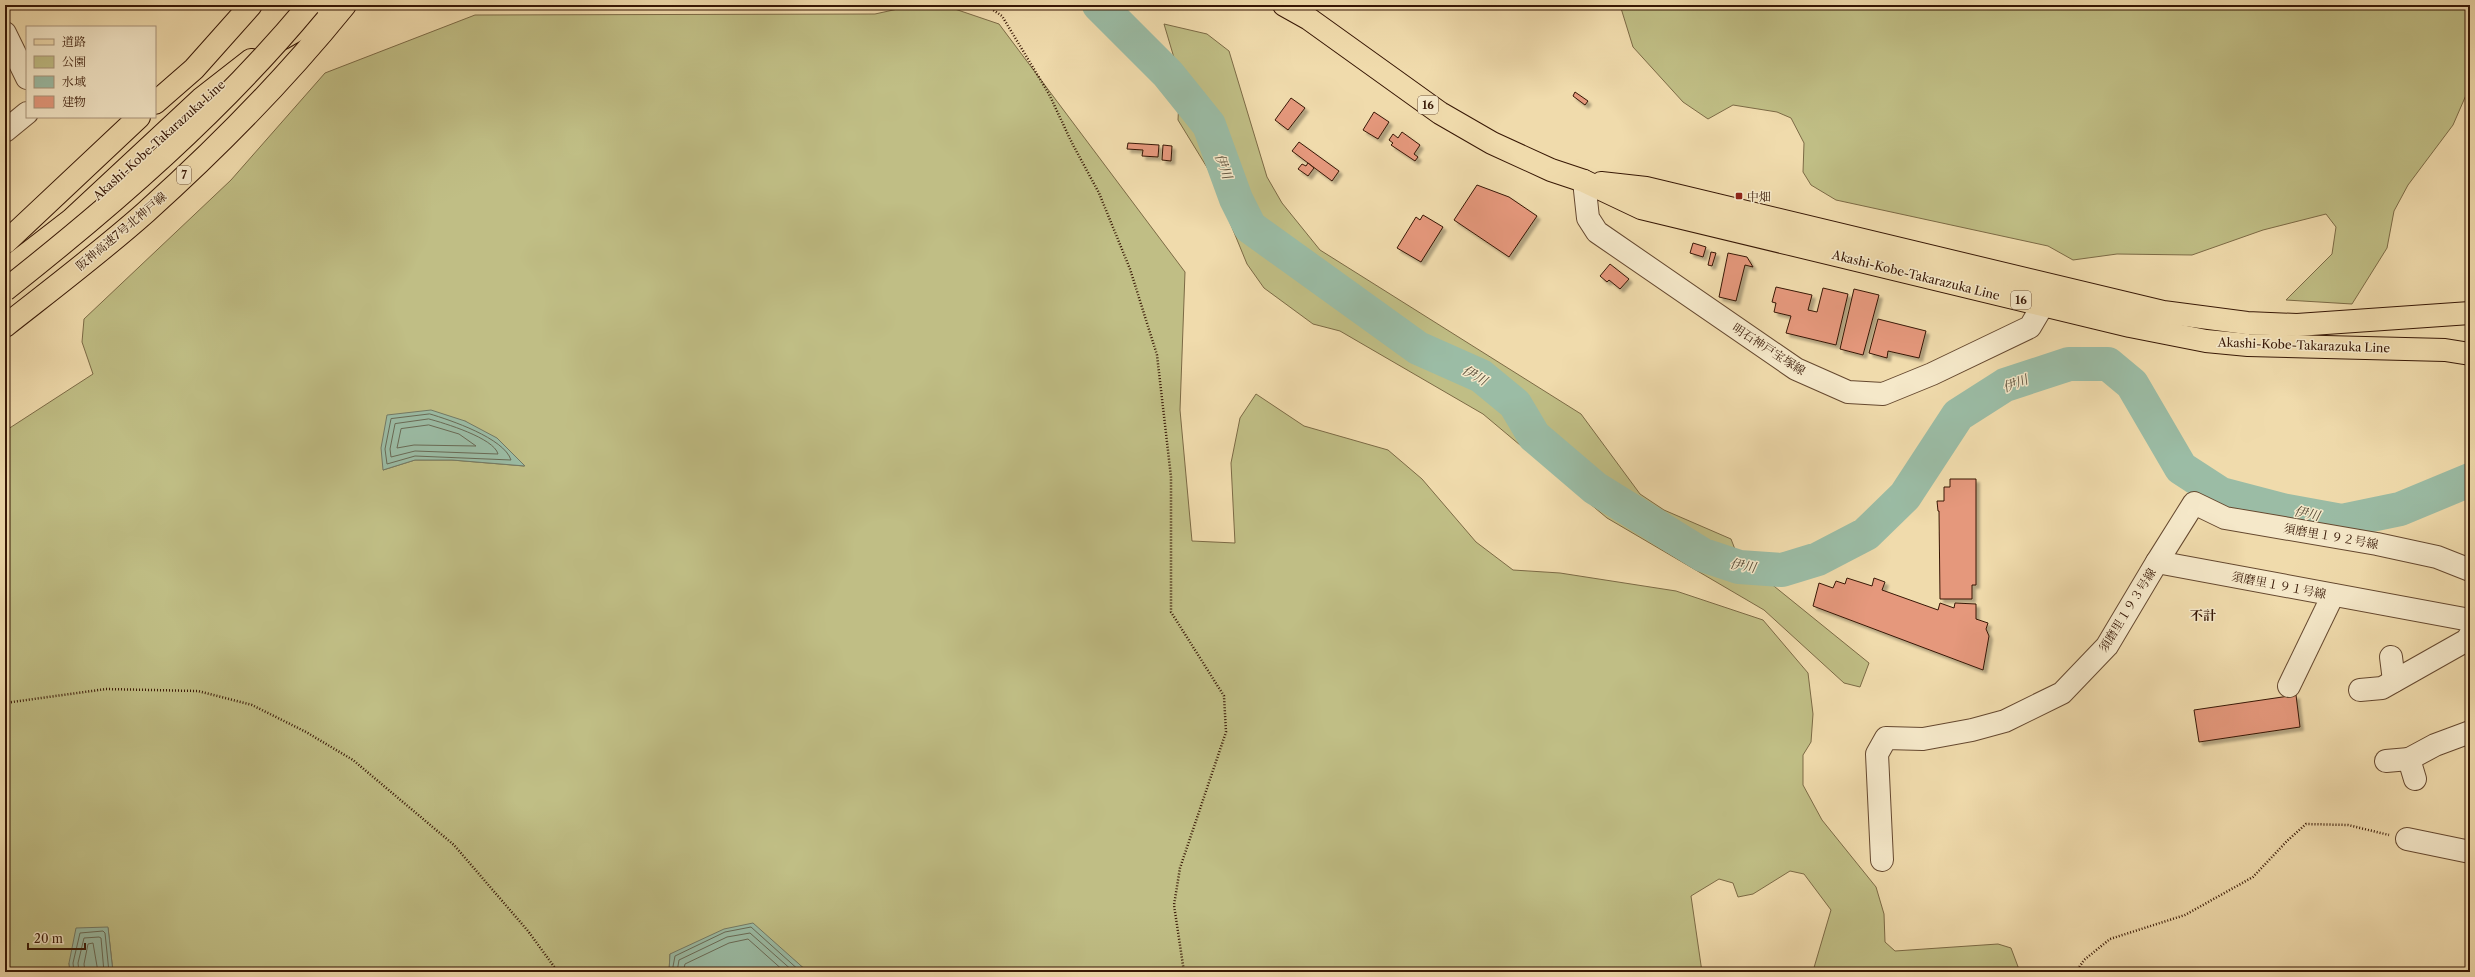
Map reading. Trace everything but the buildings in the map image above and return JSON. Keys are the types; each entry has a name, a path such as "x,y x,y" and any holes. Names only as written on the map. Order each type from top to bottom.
{"main road":[{"path":"156,102 194,69 251,5"},
{"name":"7","path":"5,290 86,227 205,118 308,5"},
{"name":"Akashi-Kobe-Takarazuka Line","path":"5,271 71,220 202,99 272,44 340,5"},
{"name":"阪神高速7号北神戸線","path":"5,326 146,212 316,41 345,5"},
{"name":"Akashi-Kobe-Takarazuka Line","path":"1284,5 1309,19 1440,113 1492,143 1551,170 1584,181 1641,208 2130,326 2206,341 2248,345 2445,350 2470,354"},
{"path":"5,243 138,118"},
{"name":"Akashi-Kobe-Takarazuka Line","path":"1584,181 1646,188 2163,312 2247,323 2297,325 2344,324 2470,313"}],"street":[{"path":"5,33 26,76"},
{"path":"5,131 26,114"},
{"name":"明石神戸宝塚線","path":"1584,181 1588,218 1597,232 1796,368 1848,392 1883,394 1932,374 2030,328 2043,305 2049,285"},
{"name":"須磨里１９２号線","path":"2157,562 2194,503 2225,518 2377,544 2437,558 2470,570"},
{"name":"須磨里１９１号線","path":"2157,562 2470,620"},
{"name":"須磨里１９３号線","path":"1882,860 1877,754 1886,738 1923,739 1972,730 2005,721 2062,693 2085,672 2107,646 2157,562"},
{"path":"2289,686 2333,595"},
{"path":"2360,690 2382,688 2467,640 2470,635"},
{"path":"2391,657 2394,681"},
{"path":"2386,761 2412,769 2435,745 2470,732"},
{"path":"2407,839 2470,852"}],"path":[{"path":"986,5 1002,16 1049,94 1072,144 1099,193 1130,269 1157,355 1171,477 1171,612 1224,696 1226,732 1180,868 1174,905 1184,972"},
{"path":"5,703 106,689 198,691 252,705 306,732 353,760 454,845 528,931 558,972"},
{"path":"2076,972 2084,960 2110,939 2185,915 2253,876 2306,824 2348,826 2407,839"}],"green space":[{"path":"916,5 943,5 999,24 1185,272 1180,410 1192,541 1235,543 1231,463 1240,418 1256,394 1304,426 1388,450 1422,479 1476,542 1513,570 1560,573 1676,591 1763,620 1808,673 1813,714 1811,742 1803,755 1803,785 1822,820 1876,887 1884,914 1885,942 1895,951 1998,944 2011,948 2020,972 1813,971 1831,910 1804,874 1790,871 1753,894 1738,897 1733,883 1719,879 1691,896 1702,972 808,972 794,960 670,954 669,972 113,972 108,928 69,963 70,972 5,972 5,431 93,374 82,342 84,319 231,180 325,73 475,15 875,14","holes":["465,421 524,466 452,460 415,460 383,470"]},
{"path":"1620,5 2470,5 2470,86 2453,125 2408,185 2394,211 2387,248 2352,304 2286,300 2332,254 2336,227 2326,214 2263,230 2192,255 2117,254 2073,260 2048,246 1836,200 1811,185 1803,172 1804,143 1791,118 1777,112 1733,105 1708,119 1683,102 1633,47"},
{"path":"1164,24 1207,34 1229,51 1267,177 1282,203 1320,250 1581,414 1640,494 1664,510 1731,539 1738,557 1869,663 1860,687 1844,683 1764,610 1607,518 1483,414 1340,331 1313,324 1264,288 1247,264 1208,169 1178,120 1180,78"}],"water":[{"path":"431,410 465,421 497,438 525,466 452,460 415,460 383,470 381,448 387,415"},
{"path":"753,923 808,972 669,972 670,954 724,929"},
{"path":"108,927 113,972 70,972 69,963 76,928"}],"waterway":[{"name":"伊川","path":"1099,5 1168,74 1209,125 1236,199 1250,227 1418,348 1481,376 1515,404 1534,436 1595,488 1703,555 1739,567 1782,570 1818,559 1866,534 1905,496 1958,415 2005,385 2069,364 2108,364 2132,384 2181,468 2221,494 2282,510 2342,521 2400,509 2470,480"}],"place":[{"name":"中畑","path":"1739,196"}],"district":[{"name":"不計","path":"2203,615"}]}
